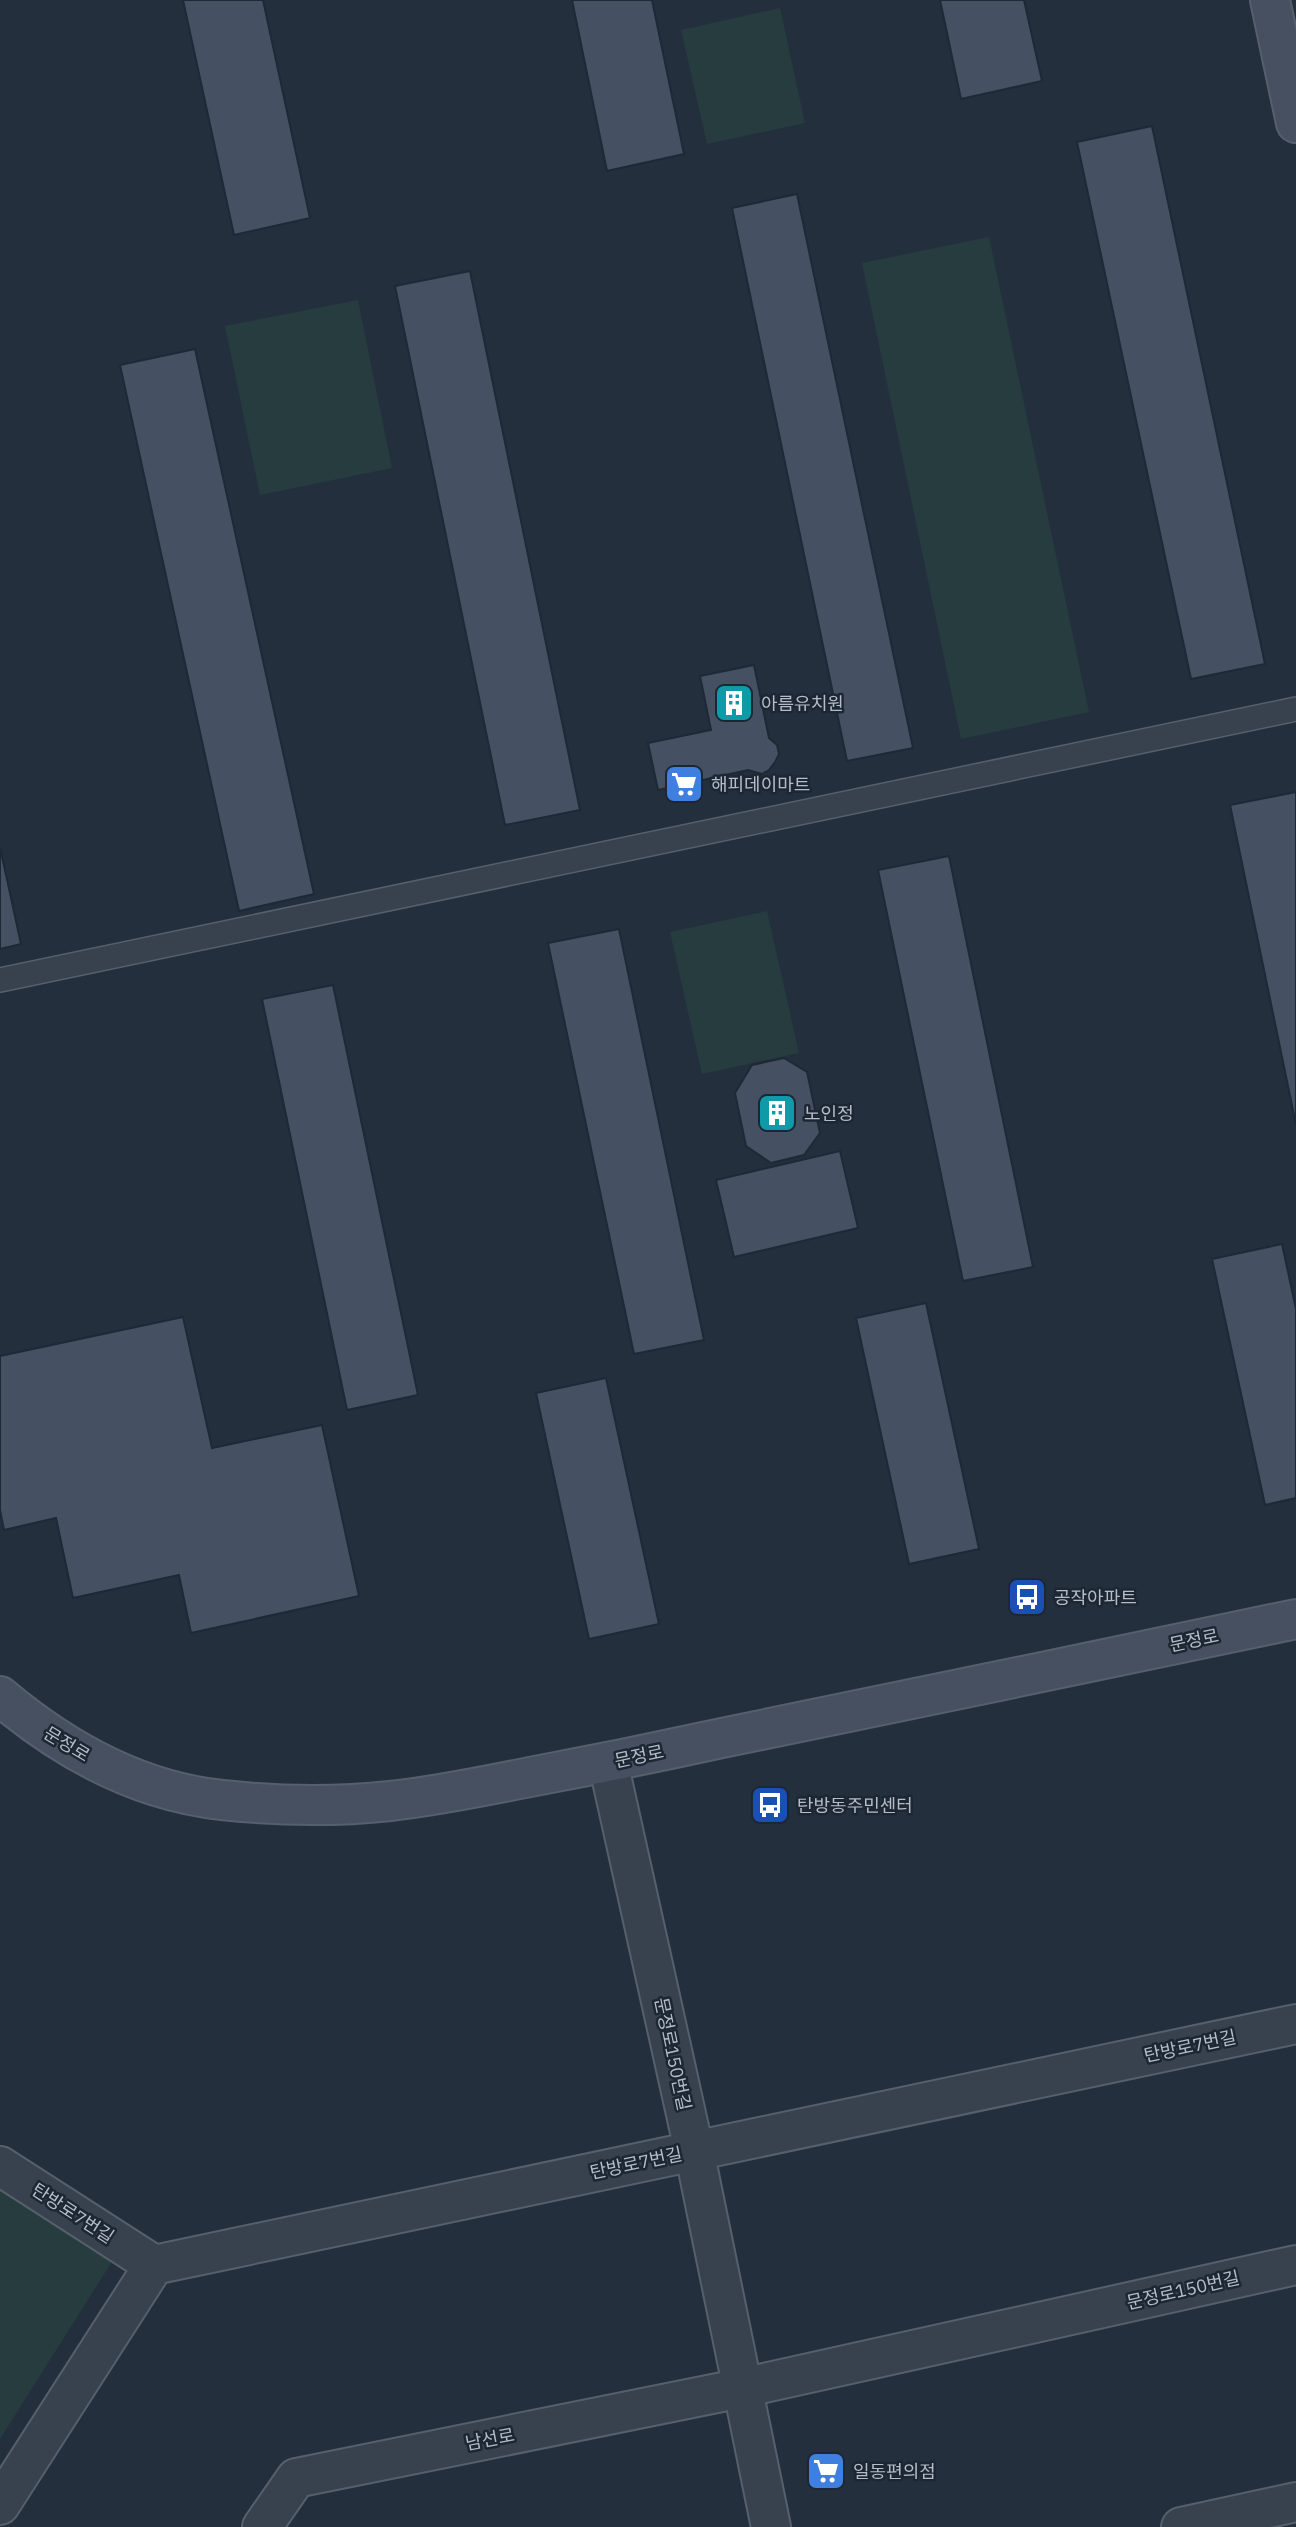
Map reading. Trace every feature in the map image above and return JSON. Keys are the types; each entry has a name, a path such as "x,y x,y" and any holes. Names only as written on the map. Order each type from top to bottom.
{"main road":[{"path":"1270,0 1296,123"},
{"name":"문정로","path":"0,1696 73,1751 126,1775 172,1791 220,1800 328,1805 389,1801 608,1762 1296,1619"}],"street":[{"name":"문정로150번길","path":"608,1762 694,2150 771,2527"},
{"name":"탄방로7번길","path":"0,2166 154,2264 1296,2024"},
{"path":"0,2504 154,2264"},
{"name":"문정로150번길","path":"742,2388 1296,2264"},
{"name":"남선로","path":"262,2527 296,2478 742,2388"},
{"path":"1181,2527 1296,2502"}],"lane":[{"path":"0,981 1296,709"}],"green space":[{"path":"780,8 805,123 707,144 681,30"},
{"path":"989,237 1089,712 961,739 862,263"},
{"path":"358,300 392,468 260,495 225,326"},
{"path":"767,911 799,1053 702,1074 670,932"},
{"path":"0,2173 120,2249 0,2439"}],"building":[{"path":"183,0 263,0 310,218 234,235"},
{"path":"572,0 652,0 684,154 607,171"},
{"path":"940,0 1024,0 1042,81 961,99"},
{"path":"1152,126 1265,664 1191,679 1077,142"},
{"path":"797,194 913,748 847,761 732,208"},
{"path":"470,271 580,810 505,825 395,286"},
{"path":"195,349 314,894 239,911 120,365"},
{"name":"아름유치원","path":"754,665 769,738 777,745 779,754 769,770 762,774 748,770 658,790 648,743 711,730 700,676"},
{"path":"1296,792 1296,1125 1230,805"},
{"path":"0,847 21,944 0,949"},
{"path":"949,856 1033,1267 963,1281 878,870"},
{"path":"619,929 704,1340 634,1354 548,943"},
{"path":"333,985 418,1395 347,1410 262,999"},
{"name":"노인정","path":"784,1058 807,1072 820,1133 804,1155 771,1163 746,1146 735,1093 752,1065"},
{"path":"840,1151 858,1228 734,1257 716,1180"},
{"path":"1282,1244 1296,1309 1296,1498 1265,1505 1212,1259"},
{"path":"926,1303 979,1549 909,1564 856,1318"},
{"path":"183,1317 212,1448 322,1425 359,1596 191,1633 179,1575 73,1598 56,1518 4,1530 0,1510 0,1356"},
{"path":"606,1378 659,1624 589,1639 536,1393"}],"place":[{"name":"아름유치원","path":"734,703"},
{"name":"해피데이마트","path":"684,784"},
{"name":"노인정","path":"777,1113"},
{"name":"공작아파트","path":"1027,1597"},
{"name":"탄방동주민센터","path":"770,1805"},
{"name":"일동편의점","path":"826,2471"}]}
